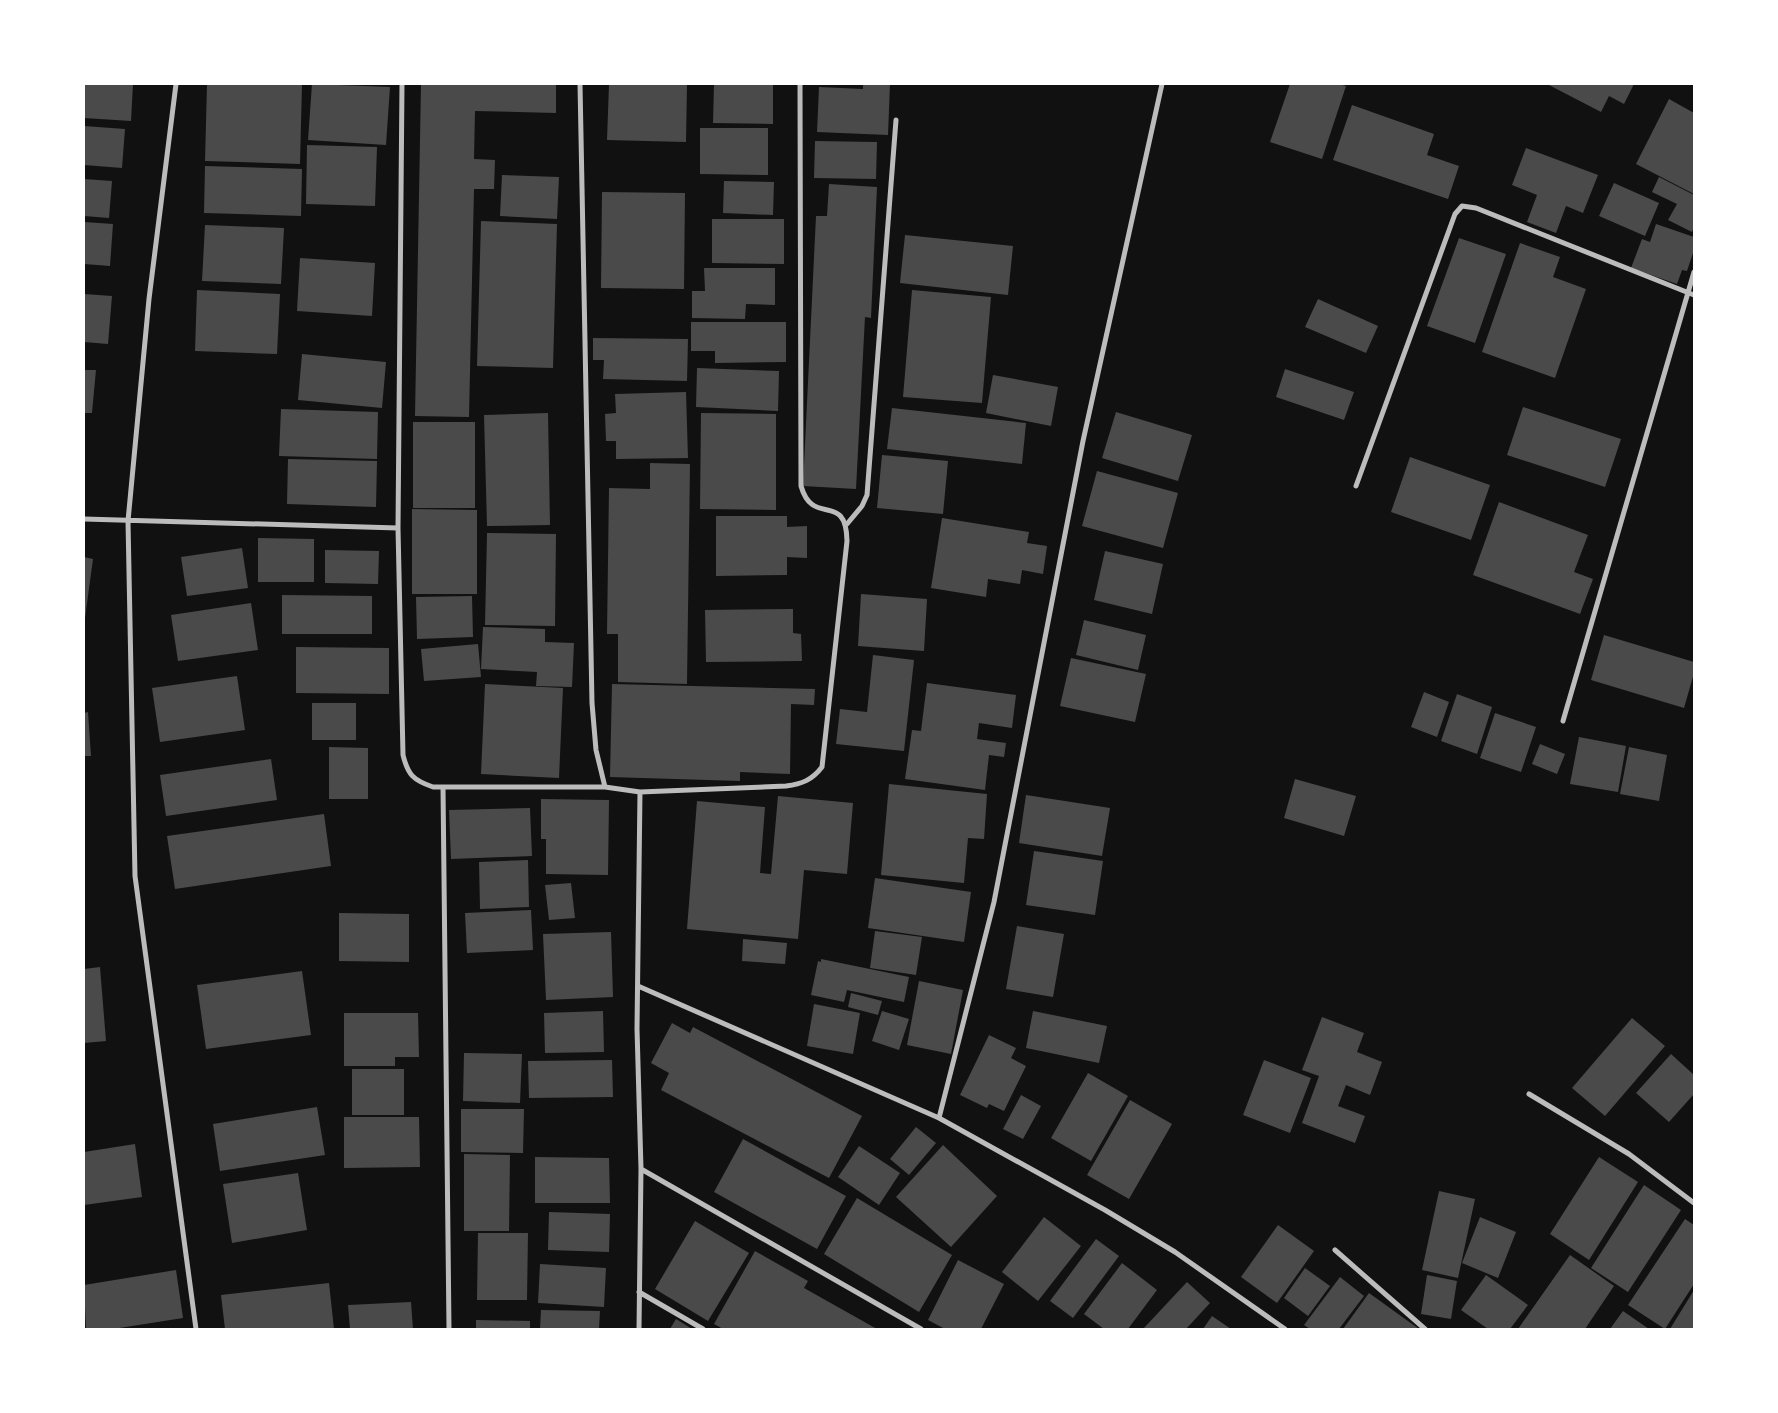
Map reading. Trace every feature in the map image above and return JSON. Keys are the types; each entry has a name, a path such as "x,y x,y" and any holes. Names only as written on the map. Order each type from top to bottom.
{"street":[{"path":"176,84 149,299 128,521 135,876 196,1329"},
{"path":"402,84 398,528 403,755 407,771 418,782 433,787 605,787 640,792 802,784 815,776 822,767 847,541 847,524 838,513 813,506 808,502 801,486 800,84"},
{"path":"580,84 592,703 596,750 605,787"},
{"path":"939,1118 994,902 1083,441 1162,84"},
{"path":"847,524 862,506 867,495 896,120"},
{"path":"1356,486 1455,214 1462,206 1476,208 1694,295"},
{"path":"1563,721 1694,272"},
{"path":"84,519 398,528"},
{"path":"444,787 449,1329"},
{"path":"639,1329 641,1169 638,986 640,792"},
{"path":"638,986 939,1118 1104,1210 1174,1252 1285,1329"},
{"path":"1530,1094 1629,1154 1694,1203"},
{"path":"641,1169 921,1329"},
{"path":"1334,1250 1425,1329"},
{"path":"639,1292 703,1329"}],"building":[{"path":"84,84 133,84 131,121 84,118"},
{"path":"207,84 302,84 300,164 205,161"},
{"path":"312,84 390,87 386,145 308,140"},
{"path":"421,84 556,84 556,113 475,111 474,159 495,160 494,189 474,189 469,417 415,416"},
{"path":"609,84 687,84 686,142 607,140"},
{"path":"714,84 773,84 773,124 713,123"},
{"path":"863,84 890,84 888,135 817,132 819,87 863,89"},
{"path":"1290,84 1339,84 1346,86 1322,159 1270,142"},
{"path":"1547,84 1634,84 1624,104 1609,96 1601,112"},
{"path":"1669,99 1694,113 1694,194 1636,164"},
{"path":"1352,105 1434,134 1427,155 1459,166 1448,199 1333,160"},
{"path":"84,126 125,129 122,168 84,165"},
{"path":"700,128 768,128 768,175 700,174"},
{"path":"815,141 877,142 876,179 814,178"},
{"path":"307,145 377,147 375,206 306,204"},
{"path":"1526,148 1598,175 1583,213 1566,206 1556,233 1527,222 1537,195 1512,185"},
{"path":"205,166 302,169 301,216 204,213"},
{"path":"502,175 559,177 557,219 500,216"},
{"path":"1659,177 1694,195 1694,227 1692,232 1668,220 1677,204 1652,192"},
{"path":"84,179 112,181 109,218 84,216"},
{"path":"724,181 774,182 773,215 723,213"},
{"path":"1614,183 1659,203 1645,236 1599,216"},
{"path":"829,184 877,187 871,318 865,317 856,489 803,486 816,216 827,216"},
{"path":"602,192 685,193 684,289 601,288"},
{"path":"712,219 784,219 784,264 712,263"},
{"path":"481,221 557,224 553,368 477,366"},
{"path":"84,222 113,224 110,266 84,264"},
{"path":"1656,224 1694,237 1694,250 1687,271 1682,270 1677,284 1631,268 1642,239 1650,242"},
{"path":"205,225 284,228 281,284 202,281"},
{"path":"905,235 1013,246 1008,295 900,283"},
{"path":"1459,238 1506,254 1475,343 1427,326"},
{"path":"1520,243 1560,257 1553,277 1586,289 1555,378 1482,352"},
{"path":"300,258 375,263 372,316 297,311"},
{"path":"704,268 775,268 775,305 746,304 745,319 692,318 692,291 705,291"},
{"path":"197,290 280,294 277,354 195,351"},
{"path":"912,290 991,297 982,403 903,397"},
{"path":"84,294 112,296 108,344 84,342"},
{"path":"1318,299 1378,326 1366,353 1305,327"},
{"path":"691,322 786,322 786,362 715,363 715,351 691,351"},
{"path":"593,338 688,339 687,381 603,379 604,360 593,360"},
{"path":"302,354 386,362 382,408 298,400"},
{"path":"697,368 779,371 778,411 696,407"},
{"path":"1285,369 1354,392 1344,420 1276,397"},
{"path":"84,370 96,370 92,413 84,413"},
{"path":"993,375 1058,387 1051,426 986,413"},
{"path":"686,392 688,458 616,459 616,441 606,441 605,414 616,413 615,394"},
{"path":"1523,407 1621,439 1605,487 1507,455"},
{"path":"892,408 1026,423 1022,464 887,449"},
{"path":"281,409 378,412 377,459 279,456"},
{"path":"1116,412 1192,435 1178,481 1102,458"},
{"path":"548,413 550,525 487,526 484,415"},
{"path":"701,413 776,414 776,510 700,509"},
{"path":"413,422 475,422 475,508 413,508"},
{"path":"882,455 948,461 943,514 877,508"},
{"path":"1410,457 1490,485 1471,540 1391,512"},
{"path":"288,459 377,461 376,507 287,504"},
{"path":"650,463 690,464 687,684 618,682 618,634 607,634 609,488 650,489"},
{"path":"1097,471 1178,493 1163,548 1082,526"},
{"path":"1499,502 1588,535 1574,572 1593,579 1580,614 1473,575"},
{"path":"412,509 477,510 477,594 412,594"},
{"path":"716,516 787,516 787,527 807,526 807,558 787,557 787,575 716,576"},
{"path":"942,518 1029,532 1027,543 1047,546 1043,574 1022,570 1020,584 988,579 986,597 931,588"},
{"path":"487,533 556,534 555,626 485,625"},
{"path":"258,538 314,539 314,582 258,582"},
{"path":"242,548 248,588 187,596 181,557"},
{"path":"325,550 379,551 378,584 325,583"},
{"path":"1105,551 1163,564 1152,614 1094,600"},
{"path":"84,557 93,559 85,618 84,618"},
{"path":"861,594 927,599 924,651 858,646"},
{"path":"282,595 372,596 372,634 282,634"},
{"path":"472,596 473,637 417,639 416,597"},
{"path":"251,603 258,650 178,661 171,615"},
{"path":"793,609 793,633 801,634 802,661 706,662 705,610"},
{"path":"1084,620 1146,635 1138,670 1076,655"},
{"path":"483,627 545,629 545,642 574,643 572,687 536,686 537,672 481,669"},
{"path":"1604,635 1694,662 1694,673 1684,708 1591,680"},
{"path":"478,644 481,677 424,681 421,649"},
{"path":"296,647 389,648 389,694 296,693"},
{"path":"873,655 914,660 904,751 836,744 840,709 867,712"},
{"path":"1071,658 1146,674 1135,722 1060,706"},
{"path":"237,676 245,730 160,742 152,688"},
{"path":"927,683 1016,695 1012,728 979,723 977,739 1006,743 1004,757 989,755 985,790 905,779 912,730 921,731"},
{"path":"485,684 563,688 559,778 481,774"},
{"path":"612,684 815,689 814,705 791,704 790,774 740,772 740,781 610,777"},
{"path":"1424,692 1449,702 1437,737 1411,727"},
{"path":"1457,694 1492,707 1477,754 1441,741"},
{"path":"312,703 356,703 356,740 312,740"},
{"path":"88,712 91,756 84,756 84,713"},
{"path":"1495,713 1536,727 1521,772 1480,758"},
{"path":"1579,737 1626,746 1618,792 1570,784"},
{"path":"1540,744 1565,754 1557,774 1532,764"},
{"path":"329,747 368,748 368,799 329,799"},
{"path":"1629,747 1667,755 1659,801 1620,794"},
{"path":"271,759 277,800 166,816 160,775"},
{"path":"1295,779 1356,796 1344,836 1284,818"},
{"path":"889,784 987,794 984,839 968,838 964,883 881,875"},
{"path":"1026,795 1110,808 1102,856 1019,843"},
{"path":"778,796 853,803 847,874 804,870 798,939 687,929 697,801 765,807 760,873 771,874"},
{"path":"541,799 609,800 608,875 546,874 546,839 541,839"},
{"path":"530,808 532,856 451,859 449,810"},
{"path":"324,814 331,866 175,889 167,836"},
{"path":"1034,851 1103,861 1095,915 1026,905"},
{"path":"528,860 529,907 480,909 479,862"},
{"path":"875,878 971,892 964,942 868,928"},
{"path":"571,883 575,918 549,920 545,885"},
{"path":"531,910 533,950 467,953 465,913"},
{"path":"339,913 409,914 409,962 339,961"},
{"path":"1017,926 1064,934 1053,997 1006,989"},
{"path":"875,931 922,937 916,975 870,968"},
{"path":"611,932 613,997 546,1000 543,934"},
{"path":"743,939 787,943 785,964 742,961"},
{"path":"821,959 909,977 904,1002 847,990 844,1002 811,995 818,961 821,962"},
{"path":"100,967 106,1041 84,1043 84,969"},
{"path":"302,971 311,1035 206,1049 197,985"},
{"path":"919,981 963,990 951,1054 907,1045"},
{"path":"851,993 882,1001 878,1015 848,1007"},
{"path":"814,1004 860,1013 853,1054 807,1046"},
{"path":"603,1011 604,1052 545,1053 544,1013"},
{"path":"882,1011 909,1019 899,1050 872,1041"},
{"path":"1033,1011 1107,1026 1099,1063 1026,1048"},
{"path":"344,1013 418,1013 419,1057 395,1057 395,1066 344,1066"},
{"path":"1322,1017 1364,1033 1357,1052 1382,1062 1370,1095 1346,1085 1338,1106 1365,1116 1355,1143 1302,1123 1319,1076 1302,1070"},
{"path":"1632,1018 1665,1046 1605,1116 1572,1088"},
{"path":"672,1023 690,1033 693,1027 862,1116 829,1178 661,1090 669,1073 651,1063"},
{"path":"989,1035 1016,1048 1011,1058 1026,1066 1004,1111 989,1104 987,1108 960,1095"},
{"path":"464,1053 522,1054 520,1103 463,1101"},
{"path":"1671,1054 1694,1075 1694,1094 1669,1122 1636,1093"},
{"path":"612,1060 613,1097 529,1098 528,1061"},
{"path":"1264,1060 1311,1078 1290,1133 1243,1115"},
{"path":"352,1069 404,1069 404,1115 352,1115"},
{"path":"1088,1073 1128,1096 1091,1161 1051,1138"},
{"path":"1021,1095 1041,1106 1023,1139 1003,1129"},
{"path":"1130,1100 1172,1124 1129,1199 1087,1175"},
{"path":"317,1107 325,1155 220,1171 213,1124"},
{"path":"461,1109 524,1109 523,1153 461,1152"},
{"path":"344,1117 419,1117 420,1167 344,1168"},
{"path":"916,1127 936,1143 909,1175 890,1159"},
{"path":"743,1139 846,1196 817,1249 714,1192"},
{"path":"135,1144 142,1197 84,1205 84,1152"},
{"path":"943,1145 997,1196 951,1247 896,1197"},
{"path":"859,1146 900,1173 879,1205 838,1177"},
{"path":"464,1154 510,1155 509,1231 464,1231"},
{"path":"535,1157 609,1158 610,1203 535,1203"},
{"path":"1599,1157 1638,1182 1589,1260 1550,1234"},
{"path":"298,1173 307,1230 232,1243 223,1184"},
{"path":"1644,1185 1681,1210 1628,1292 1591,1268"},
{"path":"1439,1191 1475,1199 1458,1278 1422,1270"},
{"path":"857,1198 952,1255 919,1312 824,1254"},
{"path":"549,1212 610,1214 609,1252 548,1250"},
{"path":"1044,1217 1081,1246 1038,1301 1002,1272"},
{"path":"1480,1217 1516,1232 1498,1278 1462,1263"},
{"path":"1685,1219 1694,1225 1694,1284 1665,1329 1628,1305"},
{"path":"695,1221 749,1253 708,1321 655,1289"},
{"path":"1278,1225 1314,1251 1277,1303 1241,1277"},
{"path":"478,1233 528,1233 527,1300 477,1300"},
{"path":"1096,1239 1119,1256 1073,1318 1050,1301"},
{"path":"755,1251 808,1281 804,1288 877,1329 723,1329 714,1324"},
{"path":"1570,1255 1614,1286 1585,1329 1518,1329"},
{"path":"958,1260 1004,1284 981,1329 945,1329 928,1320"},
{"path":"1122,1263 1157,1290 1128,1329 1104,1329 1084,1314"},
{"path":"540,1264 606,1268 604,1307 538,1303"},
{"path":"1305,1268 1330,1286 1308,1316 1284,1298"},
{"path":"176,1270 183,1318 113,1329 86,1329 84,1285"},
{"path":"1427,1275 1457,1281 1451,1319 1421,1314"},
{"path":"1486,1275 1528,1305 1510,1329 1488,1329 1461,1310"},
{"path":"1340,1277 1364,1296 1339,1329 1310,1329 1304,1325"},
{"path":"1187,1282 1210,1303 1186,1329 1143,1329"},
{"path":"329,1283 334,1329 225,1329 221,1295"},
{"path":"1694,1290 1694,1329 1670,1329"},
{"path":"1369,1293 1419,1329 1343,1329"},
{"path":"411,1302 413,1329 350,1329 348,1305"},
{"path":"541,1310 600,1311 599,1329 540,1329"},
{"path":"1623,1311 1649,1329 1610,1329"},
{"path":"1212,1316 1231,1329 1203,1329"},
{"path":"676,1319 692,1329 670,1329"},
{"path":"476,1320 530,1321 530,1329 476,1329"}]}
